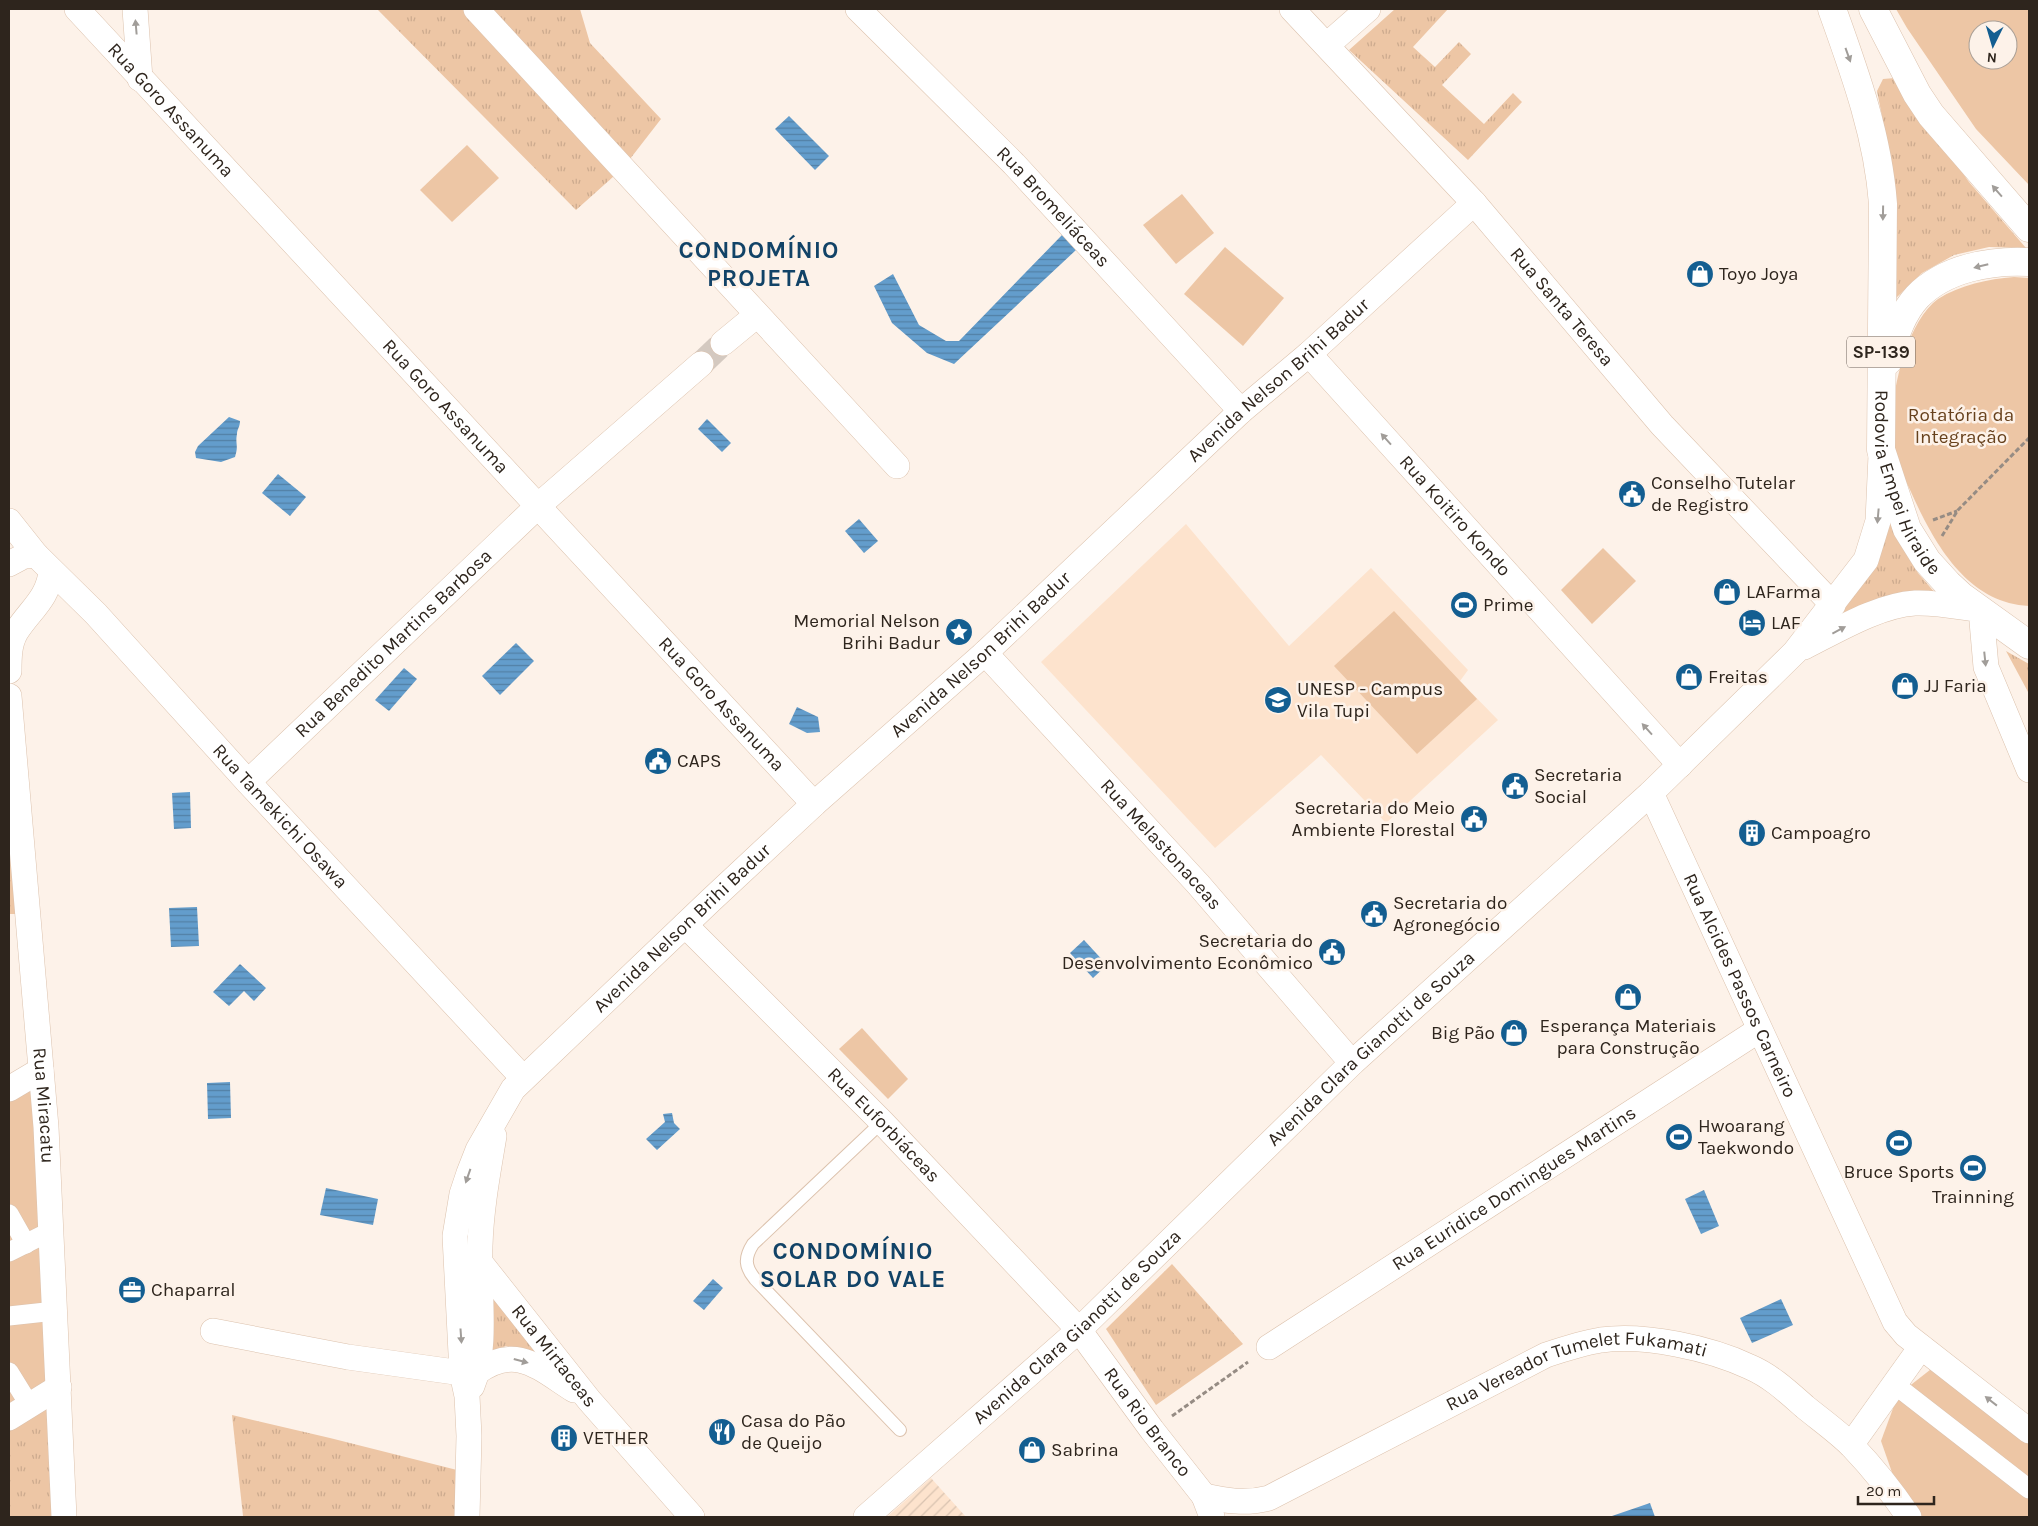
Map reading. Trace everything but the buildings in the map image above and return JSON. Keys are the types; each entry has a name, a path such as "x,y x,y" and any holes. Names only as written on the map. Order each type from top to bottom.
{"main road":[{"name":"Rodovia Empei Hiraide","path":"1832,9 1868,113 1881,180 1883,204 1881,450 1907,529 1927,561 1948,584 2029,645"},
{"path":"1873,9 1917,94 1931,115 2029,228"},
{"path":"1880,406 1890,356 1903,321 1916,299 1930,286 1949,276 1972,268 1992,263 2029,262"},
{"path":"1981,610 2000,616 2029,620"}],"street":[{"name":"Rua Goro Assanuma","path":"77,9 140,79 539,505 814,804"},
{"path":"134,9 140,79"},
{"path":"476,9 897,466"},
{"name":"Rua Bromeliáceas","path":"858,9 1014,164 1241,411"},
{"name":"Rua Santa Teresa","path":"1292,9 1474,203 1662,425 1833,604"},
{"path":"1327,45 1368,9"},
{"name":"Avenida Nelson Brihi Badur","path":"467,1517 469,1381 467,1261 455,1236 462,1194 478,1150 504,1102 523,1078 814,804 985,653 1241,411 1309,354 1474,203"},
{"path":"723,343 757,315"},
{"name":"Rua Koitiro Kondo","path":"1309,354 1680,765"},
{"name":"Rua Benedito Martins Barbosa","path":"248,782 539,505 701,364"},
{"name":"Avenida Clara Gianotti de Souza","path":"866,1517 1079,1330 1352,1063 1651,793 1795,652 1866,560 1878,521 1881,450"},
{"path":"9,522 44,563 47,591 16,633 11,644 9,671"},
{"path":"9,564 24,556 44,563"},
{"name":"Rua Tamekichi Osawa","path":"44,563 96,614 248,782 523,1078"},
{"path":"33,611 46,604 66,603 96,614"},
{"path":"1795,652 1854,621 1903,605 1929,603 1981,610 1986,667 2029,770"},
{"name":"Rua Melastonaceas","path":"985,653 1198,884 1352,1063"},
{"name":"Rua Miracatu","path":"9,696 10,726 46,1127 64,1517"},
{"name":"Rua Alcides Passos Carneiro","path":"1651,793 1895,1322 1906,1335 2029,1431"},
{"name":"Rua Euforbiáceas","path":"685,925 882,1122 1079,1330"},
{"name":"Rua Euridice Domingues Martins","path":"1269,1347 1759,1030"},
{"path":"9,1089 40,1070"},
{"path":"9,1214 26,1244"},
{"path":"9,1252 51,1231"},
{"name":"Rua Mirtaceas","path":"467,1261 692,1517"},
{"path":"9,1316 55,1311"},
{"name":"Rua Rio Branco","path":"1079,1330 1208,1507"},
{"path":"213,1331 469,1381 498,1360 509,1358 522,1360 589,1400"},
{"name":"Rua Vereador Tumelet Fukamati","path":"1208,1507 1232,1502 1254,1502 1268,1498 1546,1355 1602,1340 1627,1339 1662,1342 1714,1354 1750,1367 1773,1380 1851,1445 1877,1474 1909,1517"},
{"path":"1851,1445 1921,1347"},
{"path":"9,1372 30,1406"},
{"path":"1894,1384 2029,1490"},
{"path":"9,1418 59,1387"}],"lane":[{"path":"882,1122 753,1244 747,1253 746,1263 749,1272 755,1279 900,1430"}],"path":[{"path":"1958,510 2029,438"},
{"path":"1152,1430 1269,1347"}],"shaded area":[{"name":"UNESP - Campus Vila Tupi","path":"1186,524 1289,646 1371,568 1468,670 1460,681 1498,720 1386,823 1321,755 1215,848 1041,662"},
{"path":"931,1478 966,1517 887,1517"}],"green space":[{"path":"377,9 580,9 590,43 661,119 623,168 576,210"},
{"path":"1395,9 1448,9 1413,47 1435,67 1459,42 1471,54 1442,85 1484,124 1513,93 1522,102 1468,160 1349,50"},
{"path":"1896,9 2029,9 2029,185 1976,129"},
{"path":"1895,78 1969,182 2026,248 1989,247 1954,255 1922,273 1895,299 1897,233 1893,172 1877,91 1883,79"},
{"path":"467,145 499,178 452,222 420,190"},
{"path":"1182,194 1214,233 1176,264 1143,225"},
{"path":"1225,247 1284,298 1243,346 1184,294"},
{"name":"Rotatória da Integração","path":"2029,278 2029,606 2007,602 1988,594 1970,582 1955,567 1930,531 1904,477 1894,450 1892,433 1892,413 1900,369 1907,347 1926,311 1938,299 1965,286 1994,279"},
{"path":"1885,498 1911,560 1918,573 1936,594 1840,624 1839,605"},
{"path":"1603,548 1636,581 1592,624 1561,590"},
{"path":"1394,611 1477,699 1417,754 1334,666"},
{"path":"2006,651 2029,664 2029,694 2027,690"},
{"path":"9,828 17,914 9,914"},
{"path":"862,1028 908,1079 888,1099 839,1049"},
{"path":"36,1081 52,1384 9,1410 9,1097"},
{"path":"1172,1264 1243,1344 1156,1405 1106,1329"},
{"path":"486,1281 561,1375 515,1348 506,1346 493,1351"},
{"path":"1935,1366 2029,1440 2029,1517 1922,1517 1895,1481 1881,1441 1898,1395"},
{"path":"50,1404 60,1517 9,1517 9,1427"},
{"path":"232,1415 461,1471 462,1517 243,1516"}],"water":[{"path":"789,116 829,156 815,170 775,129"},
{"path":"1062,235 1076,250 954,364 927,353 892,323 874,286 893,274 919,325 946,341 959,341"},
{"path":"229,417 240,421 235,457 221,462 196,458 195,452 198,446"},
{"path":"707,419 731,443 722,452 698,429"},
{"path":"278,474 306,497 290,516 262,493"},
{"path":"859,519 878,541 864,553 845,531"},
{"path":"516,643 534,661 500,695 482,676"},
{"path":"404,668 417,679 389,711 375,700"},
{"path":"797,707 818,717 820,732 807,733 789,724"},
{"path":"190,792 191,828 174,829 172,793"},
{"path":"197,907 199,946 171,947 169,908"},
{"path":"1084,940 1107,965 1093,978 1070,953"},
{"path":"240,964 266,988 254,1001 244,991 229,1006 213,992"},
{"path":"230,1082 231,1118 208,1119 207,1083"},
{"path":"672,1113 674,1123 680,1129 657,1150 646,1139 665,1122 663,1114"},
{"path":"326,1188 378,1199 373,1225 320,1215"},
{"path":"1704,1190 1719,1226 1701,1234 1685,1199"},
{"path":"713,1279 723,1288 704,1310 693,1301"},
{"path":"1781,1299 1793,1325 1752,1343 1740,1318"},
{"path":"1650,1503 1655,1517 1609,1517"}],"tunnel":[{"path":"701,364 723,343"}],"place":[{"name":"Toyo Joya","path":"1700,274"},
{"name":"Conselho Tutelar de Registro","path":"1632,494"},
{"name":"LAFarma","path":"1727,592"},
{"name":"Prime","path":"1464,605"},
{"name":"LAF","path":"1752,623"},
{"name":"Memorial Nelson Brihi Badur","path":"959,632"},
{"name":"Freitas","path":"1689,677"},
{"name":"JJ Faria","path":"1905,686"},
{"name":"UNESP - Campus Vila Tupi","path":"1278,700"},
{"name":"CAPS","path":"658,761"},
{"name":"Secretaria Social","path":"1515,786"},
{"name":"Secretaria do Meio Ambiente Florestal","path":"1474,819"},
{"name":"Campoagro","path":"1752,833"},
{"name":"Secretaria do Agronegócio","path":"1374,914"},
{"name":"Secretaria do Desenvolvimento Econômico","path":"1332,952"},
{"name":"Esperança Materiais para Construção","path":"1628,997"},
{"name":"Big Pão","path":"1514,1033"},
{"name":"Hwoarang Taekwondo","path":"1679,1137"},
{"name":"Bruce Sports","path":"1899,1143"},
{"name":"Trainning","path":"1973,1168"},
{"name":"Chaparral","path":"132,1290"},
{"name":"Casa do Pão de Queijo","path":"722,1432"},
{"name":"VETHER","path":"564,1438"},
{"name":"Sabrina","path":"1032,1450"}],"district":[{"name":"CONDOMÍNIO PROJETA","path":"759,264"},
{"name":"CONDOMÍNIO SOLAR DO VALE","path":"853,1265"}]}
